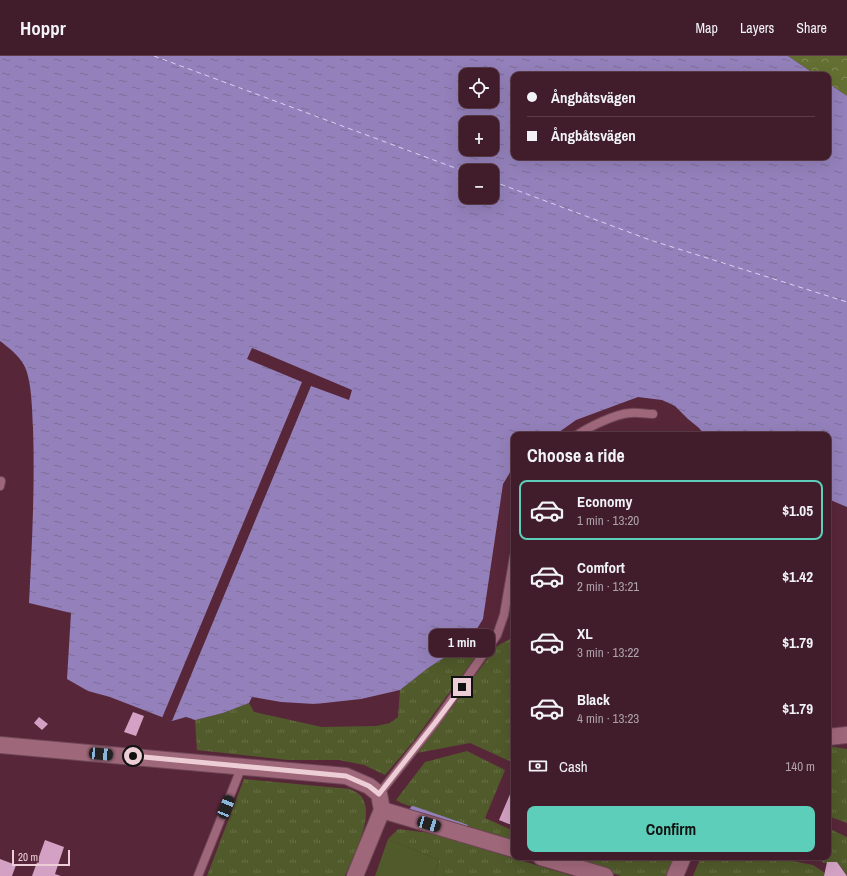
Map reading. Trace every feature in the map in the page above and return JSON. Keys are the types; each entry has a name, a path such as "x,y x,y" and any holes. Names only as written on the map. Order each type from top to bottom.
{"street":[{"path":"831,737 847,735"},
{"path":"0,745 346,776 369,786 379,794 382,810 355,876"},
{"path":"382,810 511,848"},
{"path":"551,860 605,876"},
{"path":"675,876 682,860"}],"lane":[{"path":"581,432 605,420 630,413 653,414"},
{"path":"379,794 435,723 497,635 504,615 511,574"},
{"path":"198,876 242,766"}],"green space":[{"path":"788,56 847,56 847,96 831,85 831,72 812,72"},
{"path":"475,632 482,648 413,742 385,775 364,765 339,760 287,760 197,750 195,720 223,713 249,703 254,712 322,727 376,726 390,723 398,717 400,690 428,668 456,650"},
{"path":"511,639 511,762 470,743 417,753 497,646"},
{"path":"831,746 847,749 847,823 831,817"},
{"path":"467,751 505,770 485,818 511,830 511,841 396,800 425,762"},
{"path":"244,779 350,789 359,794 364,802 366,811 365,822 358,846 345,876 207,876"},
{"path":"398,829 430,833 511,858 511,860 519,860 572,876 434,876 439,860 388,839"},
{"path":"831,829 847,837 847,875 837,862 824,863 820,860 831,860"},
{"path":"388,839 439,860 434,876 375,876"},
{"path":"570,860 676,860 670,876 621,876"},
{"path":"700,860 787,860 813,865 825,873 824,876 693,876"}],"water":[{"path":"0,56 788,56 812,72 511,72 511,160 831,160 831,85 847,96 847,507 831,500 831,432 702,432 675,406 662,400 638,397 576,420 559,432 511,432 511,471 503,484 483,619 475,632 456,650 428,668 400,690 361,699 315,704 281,702 252,697 249,703 223,713 195,720 186,717 172,721 110,697 88,691 67,679 71,613 29,603 34,471 33,427 31,393 28,375 22,362 15,353 0,341"}],"pier":[{"path":"252,348 352,390 349,400 311,386 172,721 162,718 302,382 247,359"}],"building":[{"path":"133,712 144,716 136,736 124,732"},
{"path":"39,717 48,724 42,730 34,723"},
{"path":"511,792 511,825 499,820"},
{"path":"45,840 64,847 55,874 61,876 32,876"},
{"path":"0,859 16,865 12,876 0,876"},
{"path":"827,862 837,862 847,876 824,876"}],"waterway":[{"path":"413,809 465,827"}],"ferry route":[{"path":"154,56 459,169"},
{"path":"499,184 650,240 847,302"}],"route":[{"path":"133,756 346,776 369,786 379,794 462,687"}]}
